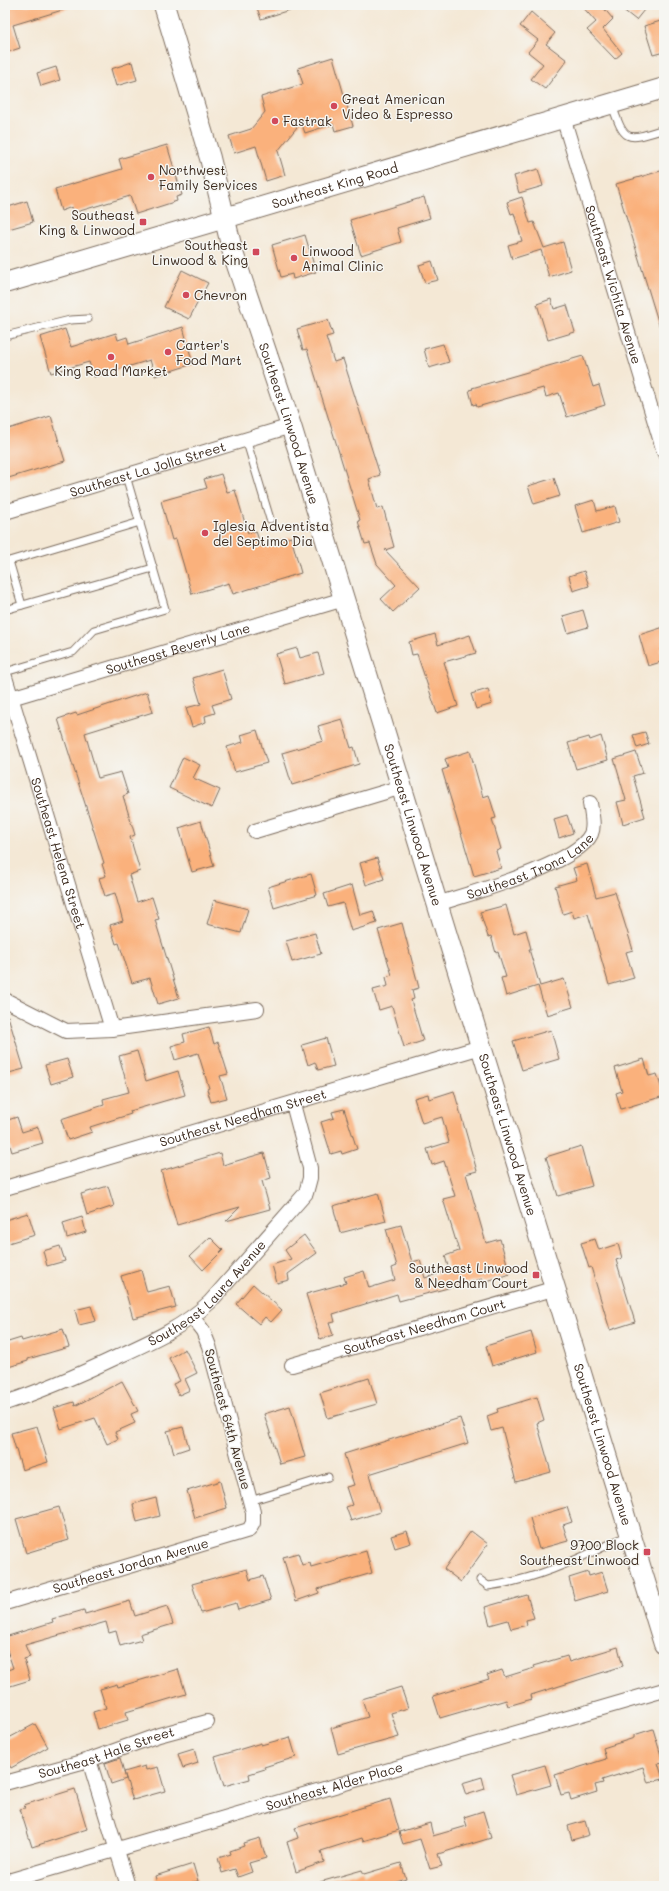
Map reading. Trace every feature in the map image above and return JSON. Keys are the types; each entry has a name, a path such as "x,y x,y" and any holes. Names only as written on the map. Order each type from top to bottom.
{"main road":[{"name":"Southeast Linwood Avenue","path":"164,5 210,158 233,253 291,426 664,1644"},
{"name":"Southeast King Road","path":"5,283 664,88"}],"street":[{"name":"Southeast Wichita Avenue","path":"563,117 664,452"},
{"name":"Southeast La Jolla Street","path":"5,512 291,426"},
{"name":"Southeast Beverly Lane","path":"11,698 344,599"},
{"name":"Southeast Helena Street","path":"5,677 112,1028"},
{"path":"255,831 402,787"},
{"name":"Southeast Trona Lane","path":"438,904 532,871 574,850 585,842 592,832 590,804"},
{"path":"5,1000 66,1031 112,1028 257,1009"},
{"name":"Southeast Needham Street","path":"5,1188 294,1104 481,1047"},
{"name":"Southeast Laura Avenue","path":"5,1403 46,1389 165,1335 193,1318 210,1302 306,1193 310,1178 310,1168 294,1104"},
{"name":"Southeast Needham Court","path":"292,1365 556,1288"},
{"name":"Southeast 64th Avenue","path":"193,1318 203,1331 209,1346 253,1512 253,1523"},
{"name":"Southeast Jordan Avenue","path":"5,1603 240,1533 249,1530 253,1523"},
{"name":"Southeast Alder Place","path":"5,1882 664,1690"},
{"name":"Southeast Hale Street","path":"5,1783 90,1760 159,1735 207,1722"},
{"path":"90,1760 128,1886"}],"lane":[{"path":"612,103 620,129 627,136 640,137 664,129"},
{"path":"5,336 70,320 88,319"},
{"path":"246,439 270,519"},
{"path":"5,672 73,652 94,630 165,609 126,476"},
{"path":"22,605 9,561 140,522"},
{"path":"5,610 153,568"},
{"path":"250,1500 328,1477"},
{"path":"480,1580 488,1586 522,1580 576,1560 630,1534"}],"building":[{"path":"5,5 69,5 69,8 13,25 20,48 5,53"},
{"path":"256,5 296,5 296,8 261,19"},
{"path":"581,5 601,5 613,19 603,29 622,53 615,59 587,30 596,22"},
{"path":"617,5 648,5 636,20"},
{"path":"531,12 555,33 546,44 567,60 545,89 531,79 543,64 528,52 538,40 520,26"},
{"path":"664,20 664,52 653,55 644,26"},
{"path":"333,57 353,126 335,131 333,124 305,133 301,122 278,151 285,175 266,181 256,146 234,153 229,136 251,129 265,112 261,97 303,84 298,68"},
{"path":"132,62 137,80 116,86 111,69"},
{"path":"56,67 60,80 41,86 37,73"},
{"path":"167,145 182,195 176,197 177,201 136,214 130,196 73,213 72,207 61,211 55,189 122,169 119,159"},
{"path":"538,169 543,186 519,193 514,176"},
{"path":"664,170 664,331 661,331 616,184"},
{"path":"424,197 430,218 397,228 401,242 361,255 350,220"},
{"path":"522,197 530,223 534,222 544,248 563,242 571,270 549,277 541,250 512,259 508,245 522,241 514,213 511,214 507,202"},
{"path":"27,201 33,222 5,230 5,208"},
{"name":"Linwood Animal Clinic","path":"305,235 316,272 293,279 292,274 281,277 272,245"},
{"path":"432,261 438,280 425,283 419,265"},
{"name":"Chevron","path":"182,270 208,283 189,319 164,307"},
{"path":"551,299 554,309 567,305 575,332 548,340 537,304"},
{"path":"328,320 333,335 326,337 334,362 343,359 380,475 369,479 377,509 383,507 394,547 385,550 420,587 393,612 381,599 396,585 377,564 370,543 365,544 358,521 360,520 307,349 303,350 297,329"},
{"path":"183,327 193,364 155,376 150,360 94,377 89,362 51,373 40,337 65,329 71,347 116,333 118,340 127,337 129,344"},
{"path":"443,344 449,362 429,368 424,349"},
{"path":"583,356 593,387 599,385 605,405 567,417 559,393 546,397 543,388 477,407 476,404 473,405 469,390 473,389 472,388"},
{"path":"51,416 65,461 5,479 5,430"},
{"name":"Iglesia Adventista del Septimo Dia","path":"221,474 227,492 235,490 248,533 256,531 261,547 291,537 301,573 233,594 229,583 192,594 176,539 172,540 161,501 207,488 204,479"},
{"path":"554,478 560,496 534,504 528,486"},
{"path":"594,500 597,511 615,506 619,522 583,533 575,506"},
{"path":"584,571 589,586 573,591 569,576"},
{"path":"583,610 588,627 568,633 563,616"},
{"path":"664,627 664,648 660,649 664,661 648,666 639,635"},
{"path":"435,634 438,645 470,635 476,653 444,662 458,706 437,713 417,654 412,655 409,642"},
{"path":"297,648 300,658 318,653 324,673 285,684 276,654"},
{"path":"222,669 231,699 212,705 215,713 205,716 206,722 192,727 186,708 201,704 193,678"},
{"path":"488,689 492,704 476,709 471,694"},
{"path":"147,692 153,712 85,733 98,778 121,772 128,794 123,796 135,835 130,837 140,871 129,875 137,902 152,897 159,919 155,920 179,998 158,1004 150,978 132,983 119,943 116,944 110,925 123,921 115,893 105,896 99,878 106,876 102,864 104,863 58,719 76,713 77,715"},
{"path":"342,719 351,748 354,747 359,764 292,785 282,753 323,741 318,726"},
{"path":"257,730 267,763 235,772 227,747 243,742 241,735"},
{"path":"645,732 649,744 637,748 633,735"},
{"path":"601,736 608,760 576,769 568,743 589,737 590,740"},
{"path":"470,751 483,797 489,795 496,818 492,819 501,849 496,851 501,868 474,876 442,770 448,768 445,759"},
{"path":"636,752 643,773 633,776 645,817 623,824 617,802 626,800 614,759"},
{"path":"183,757 200,765 193,778 220,790 212,808 169,788"},
{"path":"567,815 573,833 559,838 554,819"},
{"path":"201,821 214,866 192,872 179,828"},
{"path":"377,858 384,879 366,885 360,863"},
{"path":"587,864 596,897 615,892 633,950 626,952 634,978 609,985 588,914 574,918 572,911 563,914 555,886 577,880 573,868"},
{"path":"311,874 317,895 274,908 268,887"},
{"path":"352,885 360,915 373,911 377,923 351,931 343,903 328,907 324,894"},
{"path":"214,900 248,909 241,933 207,924"},
{"path":"506,905 514,934 526,930 531,949 529,949 540,986 564,979 573,1007 547,1015 538,986 506,996 501,978 506,977 491,936 488,937 480,912"},
{"path":"402,923 419,988 412,990 414,999 411,1000 423,1041 404,1047 392,1006 379,1010 373,990 388,986 386,977 392,975 378,930"},
{"path":"315,933 321,954 292,962 286,941"},
{"path":"5,1016 8,1016 24,1069 5,1074"},
{"path":"209,1027 214,1044 218,1042 228,1074 220,1076 227,1098 211,1102 207,1089 209,1088 198,1053 175,1060 171,1046 185,1042 183,1034"},
{"path":"551,1030 559,1059 522,1070 513,1041"},
{"path":"326,1038 334,1066 318,1070 315,1062 308,1065 302,1045"},
{"path":"137,1051 146,1081 178,1071 185,1095 130,1111 131,1114 90,1127 92,1132 68,1140 61,1119 104,1105 103,1099 129,1092 119,1056"},
{"path":"67,1059 73,1077 51,1084 45,1065"},
{"path":"644,1059 649,1076 657,1074 664,1096 621,1109 616,1093 622,1091 615,1068"},
{"path":"454,1091 477,1171 466,1174 486,1243 500,1239 510,1274 483,1282 482,1279 399,1301 397,1294 333,1314 335,1322 329,1323 333,1335 320,1339 306,1294 346,1283 344,1277 364,1271 369,1288 395,1280 392,1268 397,1266 386,1229 401,1225 412,1262 420,1260 425,1278 449,1270 445,1256 459,1251 443,1199 455,1196 444,1161 432,1165 427,1149 449,1142 442,1117 422,1123 414,1098 428,1094 429,1099"},
{"path":"344,1109 357,1149 342,1154 341,1151 331,1154 321,1122 334,1118 332,1112"},
{"path":"17,1117 22,1132 38,1127 43,1143 12,1152 5,1129 5,1121"},
{"path":"581,1146 592,1186 558,1196 546,1157"},
{"path":"220,1153 223,1165 264,1153 271,1178 262,1181 270,1209 226,1221 240,1207 177,1225 161,1171"},
{"path":"108,1186 114,1206 87,1215 81,1194"},
{"path":"378,1193 386,1221 340,1233 333,1206"},
{"path":"28,1213 35,1235 5,1244 5,1220"},
{"path":"82,1217 86,1232 67,1238 63,1223"},
{"path":"304,1235 317,1253 288,1274 289,1280 277,1283 272,1265 291,1259 285,1250"},
{"path":"210,1237 223,1250 203,1270 190,1256"},
{"path":"595,1239 599,1250 618,1244 622,1258 616,1260 635,1322 610,1330 591,1267 589,1268 581,1243"},
{"path":"60,1246 65,1261 47,1266 43,1251"},
{"path":"141,1270 147,1292 170,1286 176,1307 133,1318 121,1276"},
{"path":"253,1284 282,1310 271,1322 265,1317 259,1324 236,1304"},
{"path":"91,1306 96,1321 79,1325 75,1310"},
{"path":"63,1329 69,1347 28,1359 28,1361 5,1368 5,1343 21,1338 22,1341"},
{"path":"531,1332 537,1352 492,1366 486,1346"},
{"path":"185,1349 197,1373 185,1379 190,1390 179,1395 173,1384 180,1381 169,1358"},
{"path":"369,1378 377,1404 328,1418 320,1393"},
{"path":"122,1381 138,1411 131,1414 135,1423 115,1432 118,1439 107,1444 95,1418 61,1429 54,1408 74,1402 75,1406"},
{"path":"537,1397 544,1420 537,1423 551,1472 516,1482 502,1428 491,1431 487,1416 498,1412 497,1409"},
{"path":"290,1406 305,1457 280,1464 264,1414"},
{"path":"460,1418 468,1443 369,1474 380,1512 351,1521 346,1507 352,1505 346,1487 354,1485 344,1454"},
{"path":"37,1426 48,1462 22,1470 11,1433"},
{"path":"183,1427 189,1448 174,1453 167,1431"},
{"path":"220,1481 227,1508 195,1518 187,1491"},
{"path":"156,1498 160,1516 137,1522 133,1504"},
{"path":"59,1507 69,1540 26,1553 16,1519"},
{"path":"567,1507 572,1522 563,1525 568,1541 539,1549 530,1518"},
{"path":"407,1531 411,1543 395,1548 391,1536"},
{"path":"471,1531 488,1544 461,1582 444,1569"},
{"path":"366,1551 372,1573 318,1589 319,1593 296,1601 283,1557 298,1553 302,1565 310,1563 311,1567"},
{"path":"247,1569 250,1580 263,1576 271,1600 238,1610 236,1603 201,1613 192,1584"},
{"path":"588,1572 589,1576 602,1572 608,1591 575,1601 569,1578"},
{"path":"527,1595 534,1618 526,1620 527,1625 511,1629 508,1620 490,1625 485,1607"},
{"path":"130,1601 135,1616 167,1606 173,1624 140,1634 142,1640 120,1646 116,1631 109,1633 106,1622 25,1645 30,1657 24,1659 30,1680 7,1687 5,1671 13,1668 5,1644 5,1637 53,1622 52,1619 84,1610 85,1614"},
{"path":"618,1647 623,1666 531,1695 532,1699 508,1706 506,1700 440,1718 433,1696 489,1679 487,1675 502,1670 505,1677 534,1668 533,1666 567,1656 569,1662"},
{"path":"178,1669 186,1694 126,1712 128,1720 98,1729 93,1712 106,1708 100,1689 117,1684 118,1687"},
{"path":"401,1687 408,1708 391,1713 399,1737 338,1754 331,1728 368,1717 362,1699"},
{"path":"35,1724 48,1747 11,1768 5,1758 5,1740"},
{"path":"653,1729 663,1762 658,1763 663,1779 648,1783 643,1767 602,1780 603,1783 595,1785 597,1792 571,1800 569,1793 561,1795 555,1775 606,1759 603,1748 634,1738 634,1735"},
{"path":"290,1737 296,1757 264,1767 265,1769 249,1774 250,1779 224,1786 215,1757 261,1743 261,1745"},
{"path":"194,1749 198,1763 183,1768 178,1754"},
{"path":"120,1758 126,1779 111,1784 105,1763"},
{"path":"545,1765 551,1785 516,1795 510,1775"},
{"path":"145,1766 146,1770 158,1767 165,1791 133,1800 124,1772"},
{"path":"482,1777 485,1789 466,1795 462,1783"},
{"path":"75,1789 87,1829 32,1847 20,1809 25,1808 24,1805"},
{"path":"390,1799 399,1830 363,1841 362,1838 321,1851 324,1862 296,1872 287,1842 298,1838 295,1828"},
{"path":"483,1811 491,1838 438,1854 442,1866 430,1869 420,1839 403,1844 399,1832 430,1823 433,1836 467,1826 464,1817"},
{"path":"585,1821 589,1835 572,1840 568,1826"},
{"path":"260,1838 266,1858 249,1863 252,1872 238,1877 235,1869 222,1873 218,1858 231,1854 230,1851 244,1846 243,1843"},
{"path":"401,1863 406,1879 384,1886 321,1886 320,1882 362,1870 364,1874"},
{"path":"193,1864 198,1881 190,1883 191,1886 158,1886 155,1876"}],"place":[{"name":"Great American Video & Espresso","path":"334,106"},
{"name":"Fastrak","path":"275,121"},
{"name":"Northwest Family Services","path":"151,177"},
{"name":"Southeast King & Linwood","path":"143,222"},
{"name":"Southeast Linwood & King","path":"256,252"},
{"name":"Linwood Animal Clinic","path":"294,258"},
{"name":"Chevron","path":"186,295"},
{"name":"Carter's Food Mart","path":"168,352"},
{"name":"King Road Market","path":"111,357"},
{"name":"Iglesia Adventista del Septimo Dia","path":"205,533"},
{"name":"Southeast Linwood & Needham Court","path":"536,1275"},
{"name":"9700 Block Southeast Linwood","path":"647,1552"}]}
